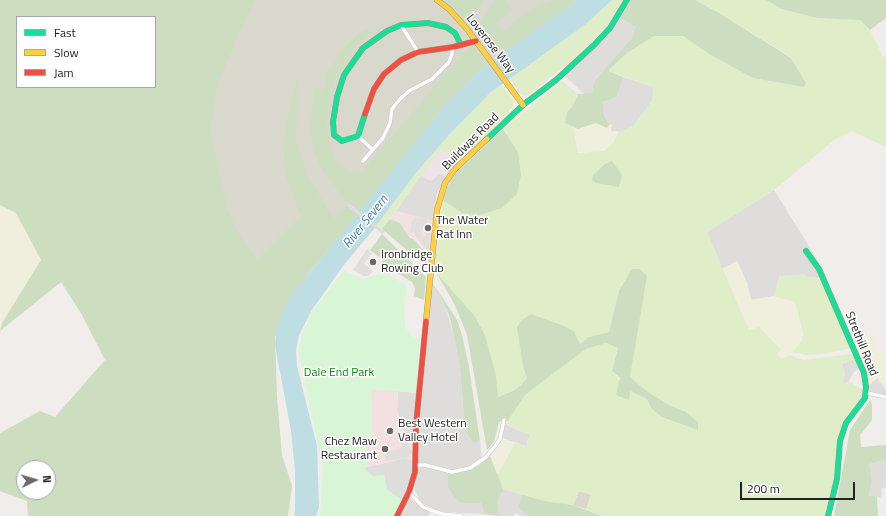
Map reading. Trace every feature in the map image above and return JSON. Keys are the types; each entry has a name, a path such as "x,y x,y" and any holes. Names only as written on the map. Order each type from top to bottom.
{"street":[{"name":"Loverose Way","path":"437,0 449,9 476,41 523,105"},
{"name":"Buildwas Road","path":"397,516 409,492 416,465 416,425 423,345 437,210 442,191 455,169 523,105 556,80 594,45 610,28 627,0"},
{"path":"460,45 456,33 446,27 428,23 401,25 387,30 363,48 344,75 337,97 333,122 334,134 342,141 354,139 358,136 374,89 384,74 401,60 418,52 453,47 476,41"},
{"path":"401,25 418,52"},
{"path":"363,161 383,138 390,123 392,109 409,91 432,79 449,62 453,47"},
{"path":"358,136 373,150"},
{"name":"Strethill Road","path":"806,251 819,269 864,373 867,393 844,429 840,441 837,479 828,516"},
{"path":"867,393 886,397"},
{"path":"416,465 425,465 452,472 470,468 486,457 500,439 502,422"},
{"path":"409,492 428,509 442,514 462,516"}],"shaded area":[{"path":"137,0 578,0 487,64 445,105 344,232 254,279 156,88 156,16 154,16"},
{"path":"620,18 637,27 632,38 592,93 585,95 564,75 608,33"},
{"path":"623,77 654,87 652,101 645,111 633,126 618,133 619,132 611,131 603,113 603,102 617,97"},
{"path":"441,149 456,163 446,176 439,174 431,181 421,175"},
{"path":"439,174 446,176 437,194 434,221 396,211 421,175 431,181"},
{"path":"774,190 815,256 825,278 780,276 774,296 751,300 747,283 737,261 722,269 707,232"},
{"path":"396,211 434,221 429,253 417,240 408,235 400,223 390,219"},
{"path":"415,217 427,219 426,227 420,228 423,237 426,236 426,233 432,233 429,253 414,233 410,232 412,220 414,220"},
{"path":"367,249 372,253 364,264 373,271 368,276 363,276 353,270"},
{"path":"432,283 439,292 445,305 454,337 460,366 465,431 474,444 480,441 482,459 467,468 453,470 418,463 419,416"},
{"path":"856,359 860,368 854,372 847,384 842,385 845,373 842,364"},
{"path":"877,378 886,389 886,396 872,393 870,391 868,386"},
{"path":"371,389 398,391 397,411 406,440 414,440 413,461 406,458 367,467 364,437 372,436"},
{"path":"398,391 416,393 414,440 406,440 397,411"},
{"path":"504,424 530,435 526,446 502,438"},
{"path":"407,441 412,452 408,458 386,461 384,452 400,449 401,446"},
{"path":"406,458 413,461 413,468 409,487 402,500 387,490 363,468"},
{"path":"886,460 886,487 881,489 882,498 869,495 872,483 868,464"},
{"path":"424,466 448,473 448,487 481,503 484,514 436,511 420,502 415,490 415,482 419,467"},
{"path":"503,489 544,501 536,516 522,516 515,513 513,516 499,516 498,499"},
{"path":"579,491 591,495 586,509 573,505"},
{"path":"410,498 430,512 429,516 400,516"}],"green space":[{"path":"0,0 256,0 240,32 218,83 210,131 228,211 237,231 257,260 301,216 285,174 284,158 285,128 298,75 296,140 307,175 334,219 347,206 357,215 307,276 275,337 277,397 282,455 292,486 288,516 28,516 27,501 24,500 56,500 56,460 16,460 16,497 0,491 0,433 40,411 55,417 105,360 82,315 61,282 0,331 2,323 41,260 16,213 0,205"},
{"path":"446,0 481,0 483,1 468,21"},
{"path":"495,0 505,0 512,10 494,25 502,32 534,7 553,0 578,0 496,58 477,29"},
{"path":"612,0 623,0 607,27 576,57 531,93 527,96 522,95 510,78 586,24"},
{"path":"631,0 695,0 719,13 791,58 806,83 804,87 753,78 709,54 683,36 654,36 627,53 608,71 623,77 617,97 603,102 603,113 609,125 607,128 596,123 578,129 565,123 567,112 572,107 578,94 592,93 594,82 632,38 636,27 620,18"},
{"path":"695,0 766,0 781,9 817,18 860,20 870,30 883,57 886,58 886,147 852,131 834,140 774,190 707,232 749,330 759,327 781,350 777,354 782,359 790,355 803,360 851,354 856,359 842,364 845,373 842,384 849,381 864,391 862,397 844,422 837,445 834,483 826,516 602,516 586,509 591,495 579,491 573,505 544,501 503,489 497,476 515,443 526,446 530,435 506,424 514,410 525,395 586,349 606,343 618,348 612,371 630,391 647,399 651,408 698,429 698,422 686,412 671,406 648,392 630,377 647,276 619,291 609,332 589,337 580,344 574,331 531,314 523,366 527,378 513,391 497,397 496,375 485,335 474,315 434,272 443,200 462,213 518,152 503,129 562,81 578,94 572,107 567,112 565,123 573,127 578,153 604,151 614,142 618,133 633,126 652,101 654,87 608,71 627,53 654,36 683,36 709,54 753,78 804,87 806,83 791,57"},
{"path":"766,0 886,0 886,18 870,30 860,20 817,18 781,9"},
{"path":"368,29 370,34 355,48 334,80 329,99 327,127 331,147 337,164 349,170 361,173 466,50 472,46 487,64 445,105 360,211 349,203 324,174 314,152 309,125 316,88 322,90 325,87 326,75 345,47 359,33"},
{"path":"501,85 513,99 514,103 512,108 488,134 456,163 441,149 382,229 377,225 415,174 448,136 490,93"},
{"path":"596,123 612,125 611,131 619,131 614,142 604,151 578,153 573,127 578,129 584,128"},
{"path":"503,129 518,152 521,175 517,194 502,208 479,215 462,213 443,200 447,187 454,175"},
{"path":"612,161 622,175 619,187 596,183 592,180 593,175 605,164"},
{"path":"0,205 16,213 41,260 0,325"},
{"path":"390,219 400,223 409,237 415,240 427,255 427,267 382,229"},
{"path":"382,234 426,277 424,300 414,296 415,289 412,282 394,271 381,268 383,260 370,250"},
{"path":"737,261 747,283 751,300 774,296 795,302 803,333 802,341 790,355 782,359 777,354 781,350 749,330 722,269"},
{"path":"632,269 640,269 647,276 630,377 648,392 671,406 686,412 698,422 698,430 662,417 651,408 647,399 630,391 629,400 616,395 620,378 612,371 618,348 606,343 586,349 525,395 507,422 504,420 499,422 494,442 487,450 467,335 455,305 437,274 474,315 485,335 496,375 498,397 513,391 527,378 523,366 517,327 522,320 531,314 564,326 574,331 580,344 589,337 609,332 619,291"},
{"name":"Dale End Park","path":"344,271 361,279 386,273 407,286 404,310 405,326 411,335 420,340 416,393 371,389 372,436 364,437 367,467 364,468 373,476 384,475 387,490 402,500 394,516 320,516 323,468 299,353 302,335 313,311"},
{"path":"805,274 808,277 821,279 851,348 824,354 806,355 793,352 802,341 803,333 795,302 774,296 780,276"},
{"path":"439,292 457,320 462,335 469,367 480,441 474,444 465,431 460,366 450,318"},
{"path":"872,333 877,340 875,349 886,352 886,389 877,378 868,386 857,352 862,338"},
{"path":"870,400 872,405 872,420 860,435 861,447 886,445 886,460 869,464 872,483 869,495 877,497 878,516 834,516 850,430"},
{"path":"502,438 515,443 497,476 490,456"},
{"path":"490,456 503,490 498,499 499,516 484,514 481,503 462,503 457,500 448,487 448,473 466,471 478,466"},
{"path":"523,495 544,501 573,505 602,516 529,516 518,507"}],"water":[{"name":"River Severn","path":"578,0 612,0 586,24 490,93 448,136 415,174 373,230 343,266 312,310 299,335 296,350 297,366 317,446 319,507 316,516 294,516 295,470 291,430 275,346 276,333 287,301 445,105 487,64"}],"pier":[{"path":"349,203 385,232 383,234 347,206"}],"traffic: fast":[{"path":"487,139 523,105 556,80 594,45 610,28 627,0"},
{"path":"365,114 358,136 342,141 334,135 333,122 337,97 344,75 363,48 387,31 401,25 428,23 446,27 455,33 461,45"},
{"path":"806,251 819,269 864,373 866,387 865,398 846,423 840,441 837,479 828,516"}],"traffic: slow":[{"path":"437,0 449,9 467,29 523,105"},
{"path":"426,321 437,210 445,183 455,169 487,139"}],"traffic: jam":[{"path":"365,114 374,89 384,74 401,60 418,52 453,47 476,41"},
{"path":"397,516 409,492 415,472 416,425 426,321"}],"place":[{"name":"The Water Rat Inn","path":"428,228"},
{"name":"Ironbridge Rowing Club","path":"373,262"},
{"name":"Best Western Valley Hotel","path":"390,431"},
{"name":"Chez Maw Restaurant","path":"385,449"}]}
